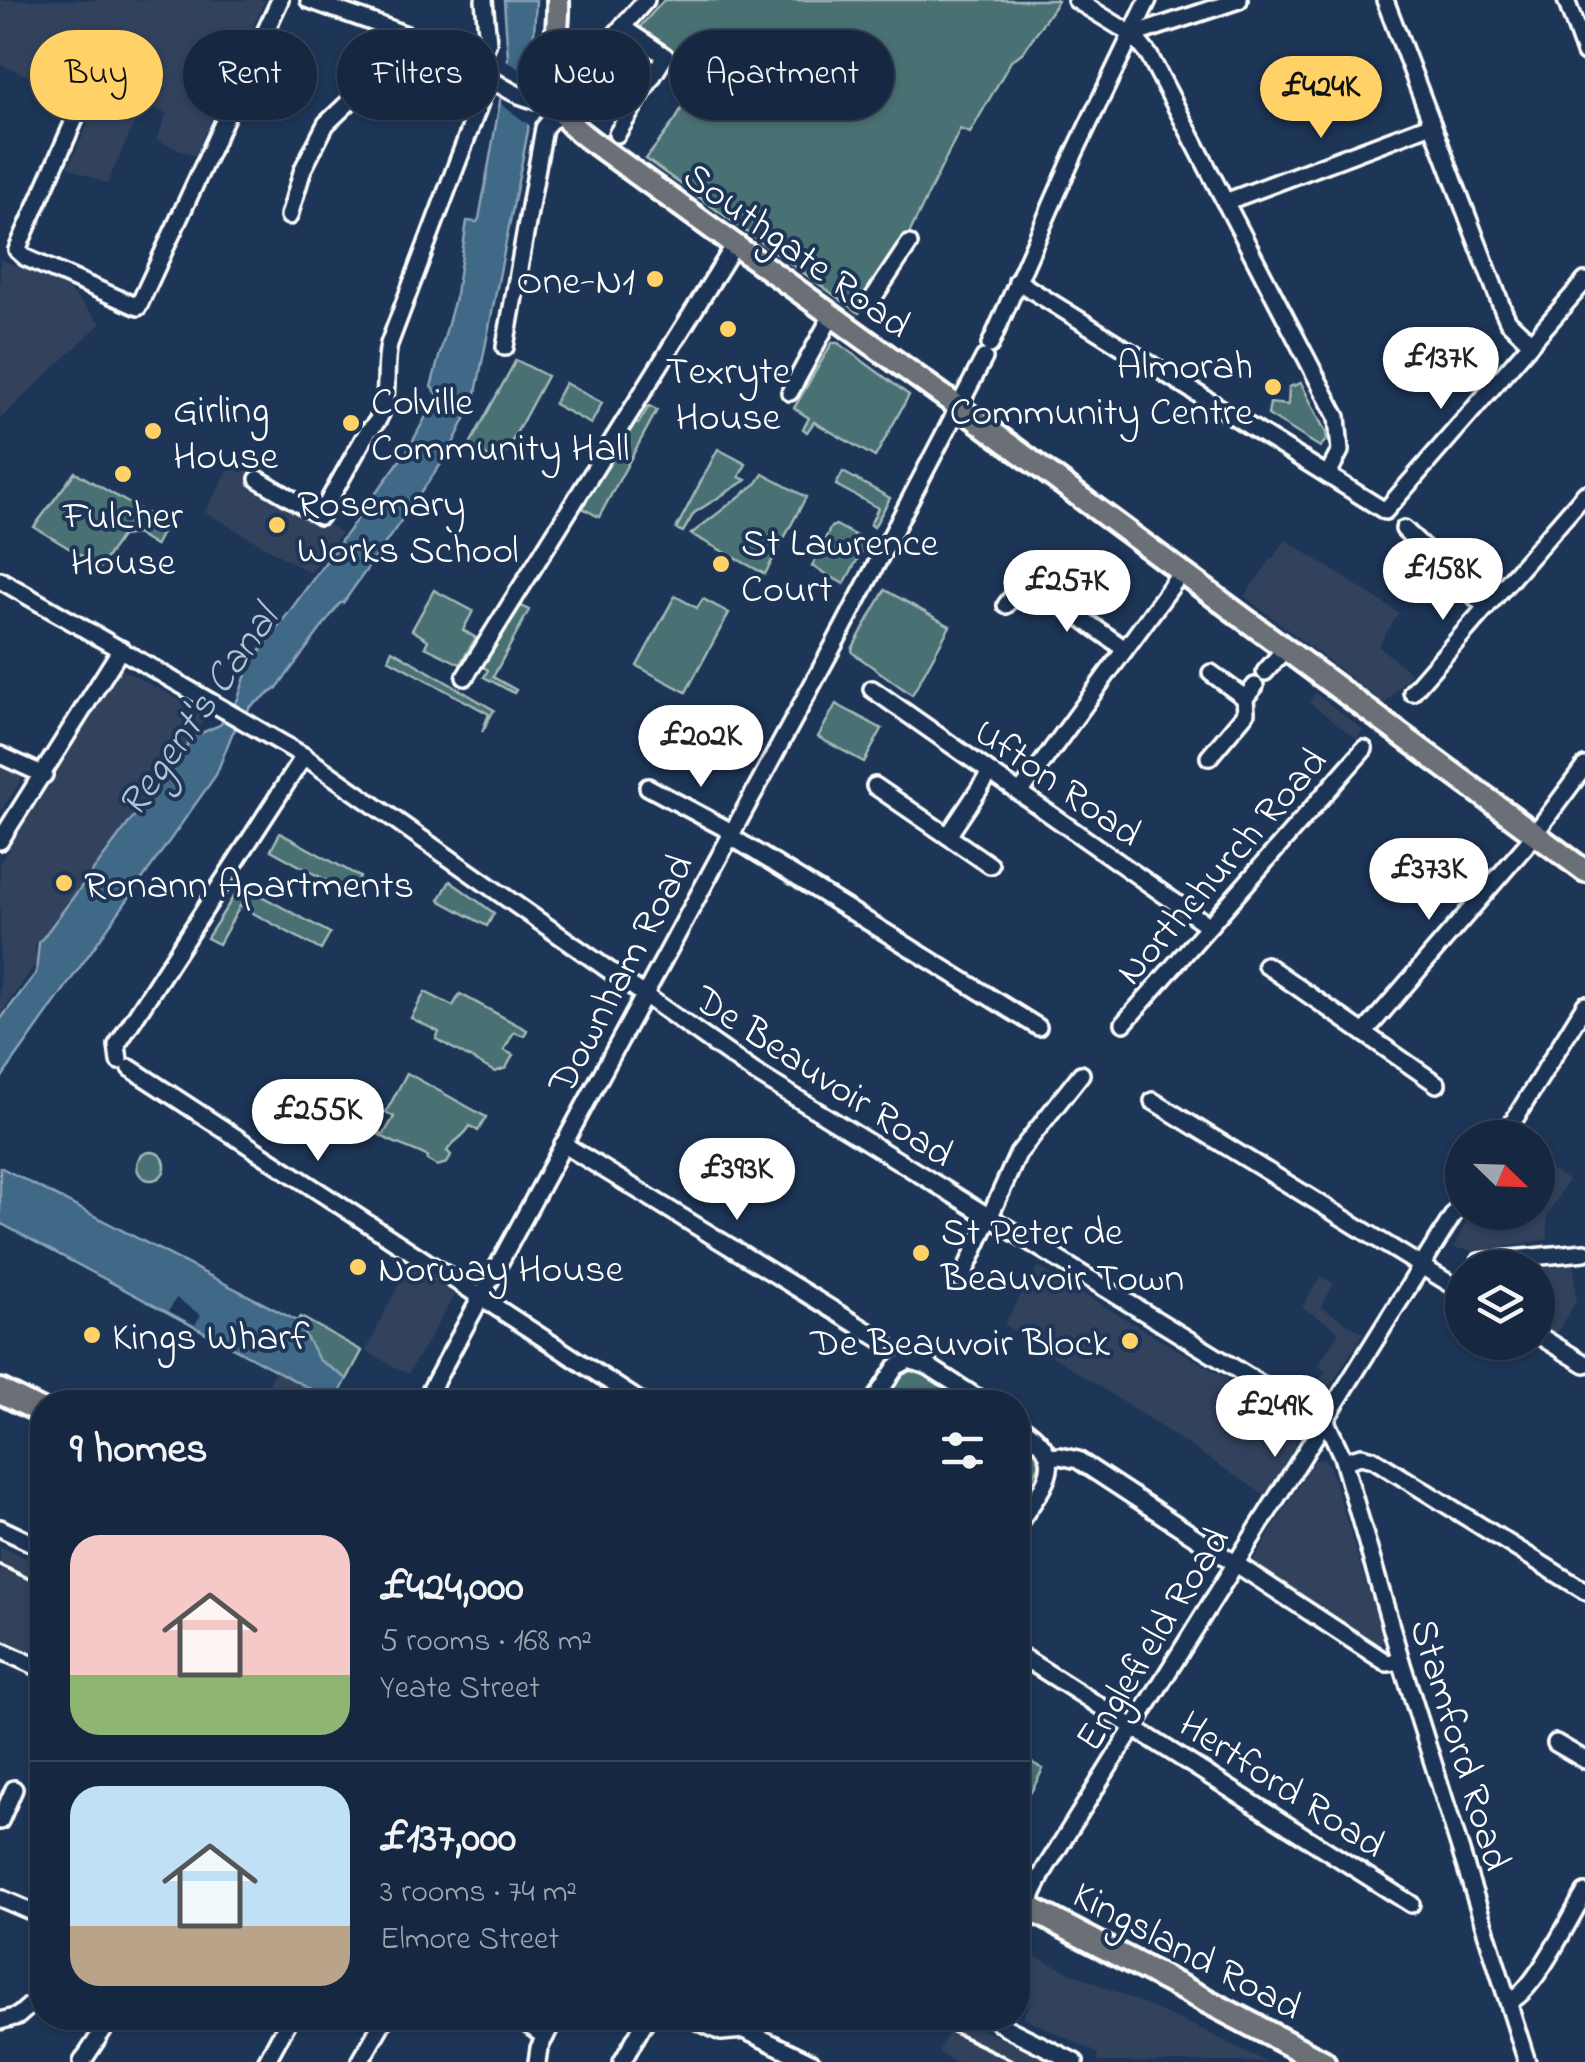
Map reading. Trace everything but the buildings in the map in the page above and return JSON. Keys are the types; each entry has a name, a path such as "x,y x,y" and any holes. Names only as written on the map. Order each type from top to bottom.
{"highway":[{"path":"0,1392 30,1406"},
{"name":"Kingsland Road","path":"1030,1909 1323,2062"}],"main road":[{"path":"557,30 558,0"},
{"name":"Southgate Road","path":"570,120 590,140 831,317 861,315 960,408 1585,871"}],"street":[{"path":"74,120 18,245 20,255 138,307 280,0"},
{"path":"309,0 393,30"},
{"path":"484,0 487,30"},
{"path":"619,30 646,0"},
{"path":"1076,0 1132,35 1149,55 1337,418 1340,451 1328,474"},
{"name":"Downham Road","path":"431,1390 960,408 1110,74 1148,0"},
{"path":"1132,35 1240,0"},
{"path":"1385,0 1502,310 1508,322 1531,344"},
{"path":"1566,0 1585,53"},
{"path":"617,134 665,56 622,27"},
{"path":"289,216 303,169 326,124 337,113"},
{"path":"258,479 320,516 368,432 379,422 385,403 389,344 473,120"},
{"path":"504,347 544,131 550,120"},
{"path":"1225,202 1432,124"},
{"path":"861,315 908,244"},
{"path":"465,677 734,246"},
{"path":"1017,281 1385,511 1585,281"},
{"path":"790,392 831,317"},
{"path":"1412,692 1585,494"},
{"path":"1404,528 1486,607"},
{"path":"1020,793 1180,572"},
{"path":"1006,604 1026,579 1125,649"},
{"name":"De Beauvoir Road","path":"0,580 304,756 754,1072 1288,1401 1294,1412 1321,1429"},
{"path":"0,841 121,649"},
{"path":"1210,757 1246,713 1255,685 1284,650"},
{"path":"1212,672 1255,685"},
{"name":"Ufton Road","path":"872,689 1209,926"},
{"name":"Northchurch Road","path":"1124,1023 1364,749"},
{"path":"0,756 44,775"},
{"path":"304,756 117,1045 125,1064 622,1390"},
{"path":"1364,1033 1534,834 1585,766"},
{"path":"948,836 990,773"},
{"path":"875,786 990,865"},
{"path":"648,787 731,834 1038,1027"},
{"path":"1266,964 1437,1084"},
{"path":"1514,1120 1585,1005"},
{"path":"960,1280 1018,1154 1081,1074"},
{"path":"1152,1100 1445,1279"},
{"path":"564,1144 885,1342"},
{"name":"Englefield Road","path":"1030,1897 1445,1228"},
{"path":"1555,1255 1585,1252"},
{"path":"1555,1346 1585,1364"},
{"path":"880,1390 889,1375 909,1360 928,1366 965,1390"},
{"name":"Stamford Road","path":"1321,1429 1340,1453 1527,2062"},
{"path":"1030,1433 1041,1441 1050,1457 1046,1481 1030,1506"},
{"path":"1340,1453 1374,1459 1585,1591"},
{"path":"1050,1457 1078,1460 1387,1663 1401,1661"},
{"path":"0,1528 30,1542"},
{"path":"0,1650 30,1664"},
{"name":"Hertford Road","path":"1030,1661 1410,1904"},
{"path":"1556,1743 1585,1760"},
{"path":"0,1820 14,1788"},
{"path":"1510,2000 1518,1997 1533,1978 1585,1893"},
{"path":"0,1898 30,1911"},
{"path":"0,2021 18,2016 30,2006"},
{"path":"82,2062 103,2030"},
{"path":"269,2061 284,2030"},
{"path":"360,2062 379,2030"},
{"path":"622,2062 640,2030"},
{"path":"717,2030 744,2030 811,2062"},
{"path":"1013,2030 1075,2062"},
{"path":"526,2062 529,2054 540,2049"}],"shaded area":[{"path":"0,0 265,0 252,30 183,30 183,120 211,120 195,156 156,140 167,114 163,112 163,30 30,30 30,77 0,64"},
{"path":"504,0 536,0 534,30 518,30 518,120 529,120 528,131 475,398 448,454 343,603 277,688 250,707 232,734 216,775 0,1080 0,1020 36,973 39,943 194,736 220,725 238,699 248,668 409,448 438,394 431,387 456,294 467,221 479,219 508,57"},
{"path":"90,120 135,120 107,184 68,167"},
{"path":"0,259 68,289 101,323 0,419"},
{"name":"Rosemary Works School","path":"233,461 341,533 310,573 205,512"},
{"path":"1286,540 1399,613 1378,646 1411,673 1385,704 1244,596"},
{"path":"121,669 208,715 35,946 36,963 0,1015 0,863"},
{"path":"1315,693 1363,730 1357,739 1309,702"},
{"path":"0,765 24,776 0,812"},
{"path":"0,1167 297,1321 319,1360 347,1379 341,1390 313,1390 0,1223"},
{"path":"1555,1172 1568,1180 1555,1202"},
{"path":"1462,1230 1548,1230 1548,1239 1490,1250 1454,1248"},
{"path":"408,1265 455,1295 408,1374 366,1351"},
{"path":"1574,1265 1576,1301 1555,1335 1555,1267"},
{"path":"1038,1267 1306,1426 1266,1496 1004,1324"},
{"path":"1321,1276 1334,1284 1321,1307 1363,1333 1326,1393 1316,1387 1325,1371 1318,1366 1339,1331 1302,1307"},
{"path":"276,1370 313,1390 266,1390"},
{"path":"1324,1459 1384,1641 1379,1645 1252,1563 1314,1461"},
{"path":"0,1546 30,1560 30,1654 0,1641"},
{"path":"1030,1954 1266,2062 1098,2062 1097,2053 1030,2020"},
{"path":"950,2030 982,2030 1053,2062 954,2062 938,2052"}],"green space":[{"path":"664,0 1058,1 1023,52 1011,61 970,133 960,129 910,232 859,313 646,159 675,120 894,120 894,30 670,30 670,51 650,37 650,30 639,28"},
{"path":"832,343 838,343 909,395 875,457 814,422 807,432 803,429 809,418 794,408"},
{"path":"516,360 547,376 500,463 469,446"},
{"path":"565,383 602,403 591,424 554,404"},
{"path":"1301,383 1326,433 1327,439 1320,447 1268,415 1270,403 1288,405 1289,387"},
{"path":"649,406 657,410 599,517 577,505 630,419 638,424"},
{"path":"718,449 746,464 739,477 746,480 694,513 683,532 676,529"},
{"path":"75,472 166,525 155,546 136,534 121,536 100,567 34,527"},
{"path":"843,472 890,498 874,527 870,525 878,508 836,485"},
{"path":"763,474 806,497 765,574 691,534 757,483"},
{"path":"836,525 867,542 844,584 812,566 831,527"},
{"path":"434,590 473,611 463,630 476,638 460,664 425,647 428,640 412,630"},
{"path":"885,590 950,626 912,695 853,653"},
{"path":"675,596 697,608 703,599 729,613 686,692 637,666"},
{"path":"517,604 529,610 493,677 516,690 514,693 484,677 488,670 480,665"},
{"path":"392,650 494,710 482,732 489,714 388,659"},
{"path":"836,704 882,729 864,762 818,737"},
{"path":"280,833 360,877 351,894 271,850"},
{"path":"450,881 494,913 487,926 439,900"},
{"path":"241,885 330,933 321,950 240,906 219,944 207,938"},
{"path":"425,992 453,1006 460,994 527,1030 524,1036 514,1032 504,1050 513,1055 506,1068 495,1072 436,1039 439,1032 411,1018"},
{"path":"407,1073 486,1117 478,1131 470,1126 450,1147 447,1163 437,1166 428,1157 375,1132 384,1134 394,1117 386,1112"},
{"path":"151,1152 161,1156 165,1166 161,1176 151,1180 141,1176 137,1166 141,1156"},
{"path":"301,1317 362,1351 347,1379 319,1360 297,1321"},
{"path":"912,1370 950,1390 890,1390 897,1378"},
{"path":"1030,1441 1042,1460 1030,1482"},
{"path":"1030,1762 1043,1769 1030,1792"}],"pier":[{"path":"505,59 518,68 518,117 501,104"},
{"path":"176,1298 201,1315 195,1325 169,1311"}],"railway":[{"path":"0,1565 30,1579"},
{"path":"948,2030 1016,2062"}],"place":[{"name":"One-N1","path":"655,279"},
{"name":"Texryte House","path":"728,329"},
{"name":"Almorah Community Centre","path":"1273,387"},
{"name":"Colville Community Hall","path":"351,423"},
{"name":"Girling House","path":"153,431"},
{"name":"Fulcher House","path":"123,474"},
{"name":"Rosemary Works School","path":"277,525"},
{"name":"St Lawrence Court","path":"721,564"},
{"name":"Ronann Apartments","path":"64,883"},
{"name":"St Peter de Beauvoir Town","path":"921,1253"},
{"name":"Norway House","path":"358,1267"},
{"name":"Kings Wharf","path":"92,1335"},
{"name":"De Beauvoir Block","path":"1130,1341"}],"water label":[{"name":"Regent's Canal","path":"196,710"}]}
